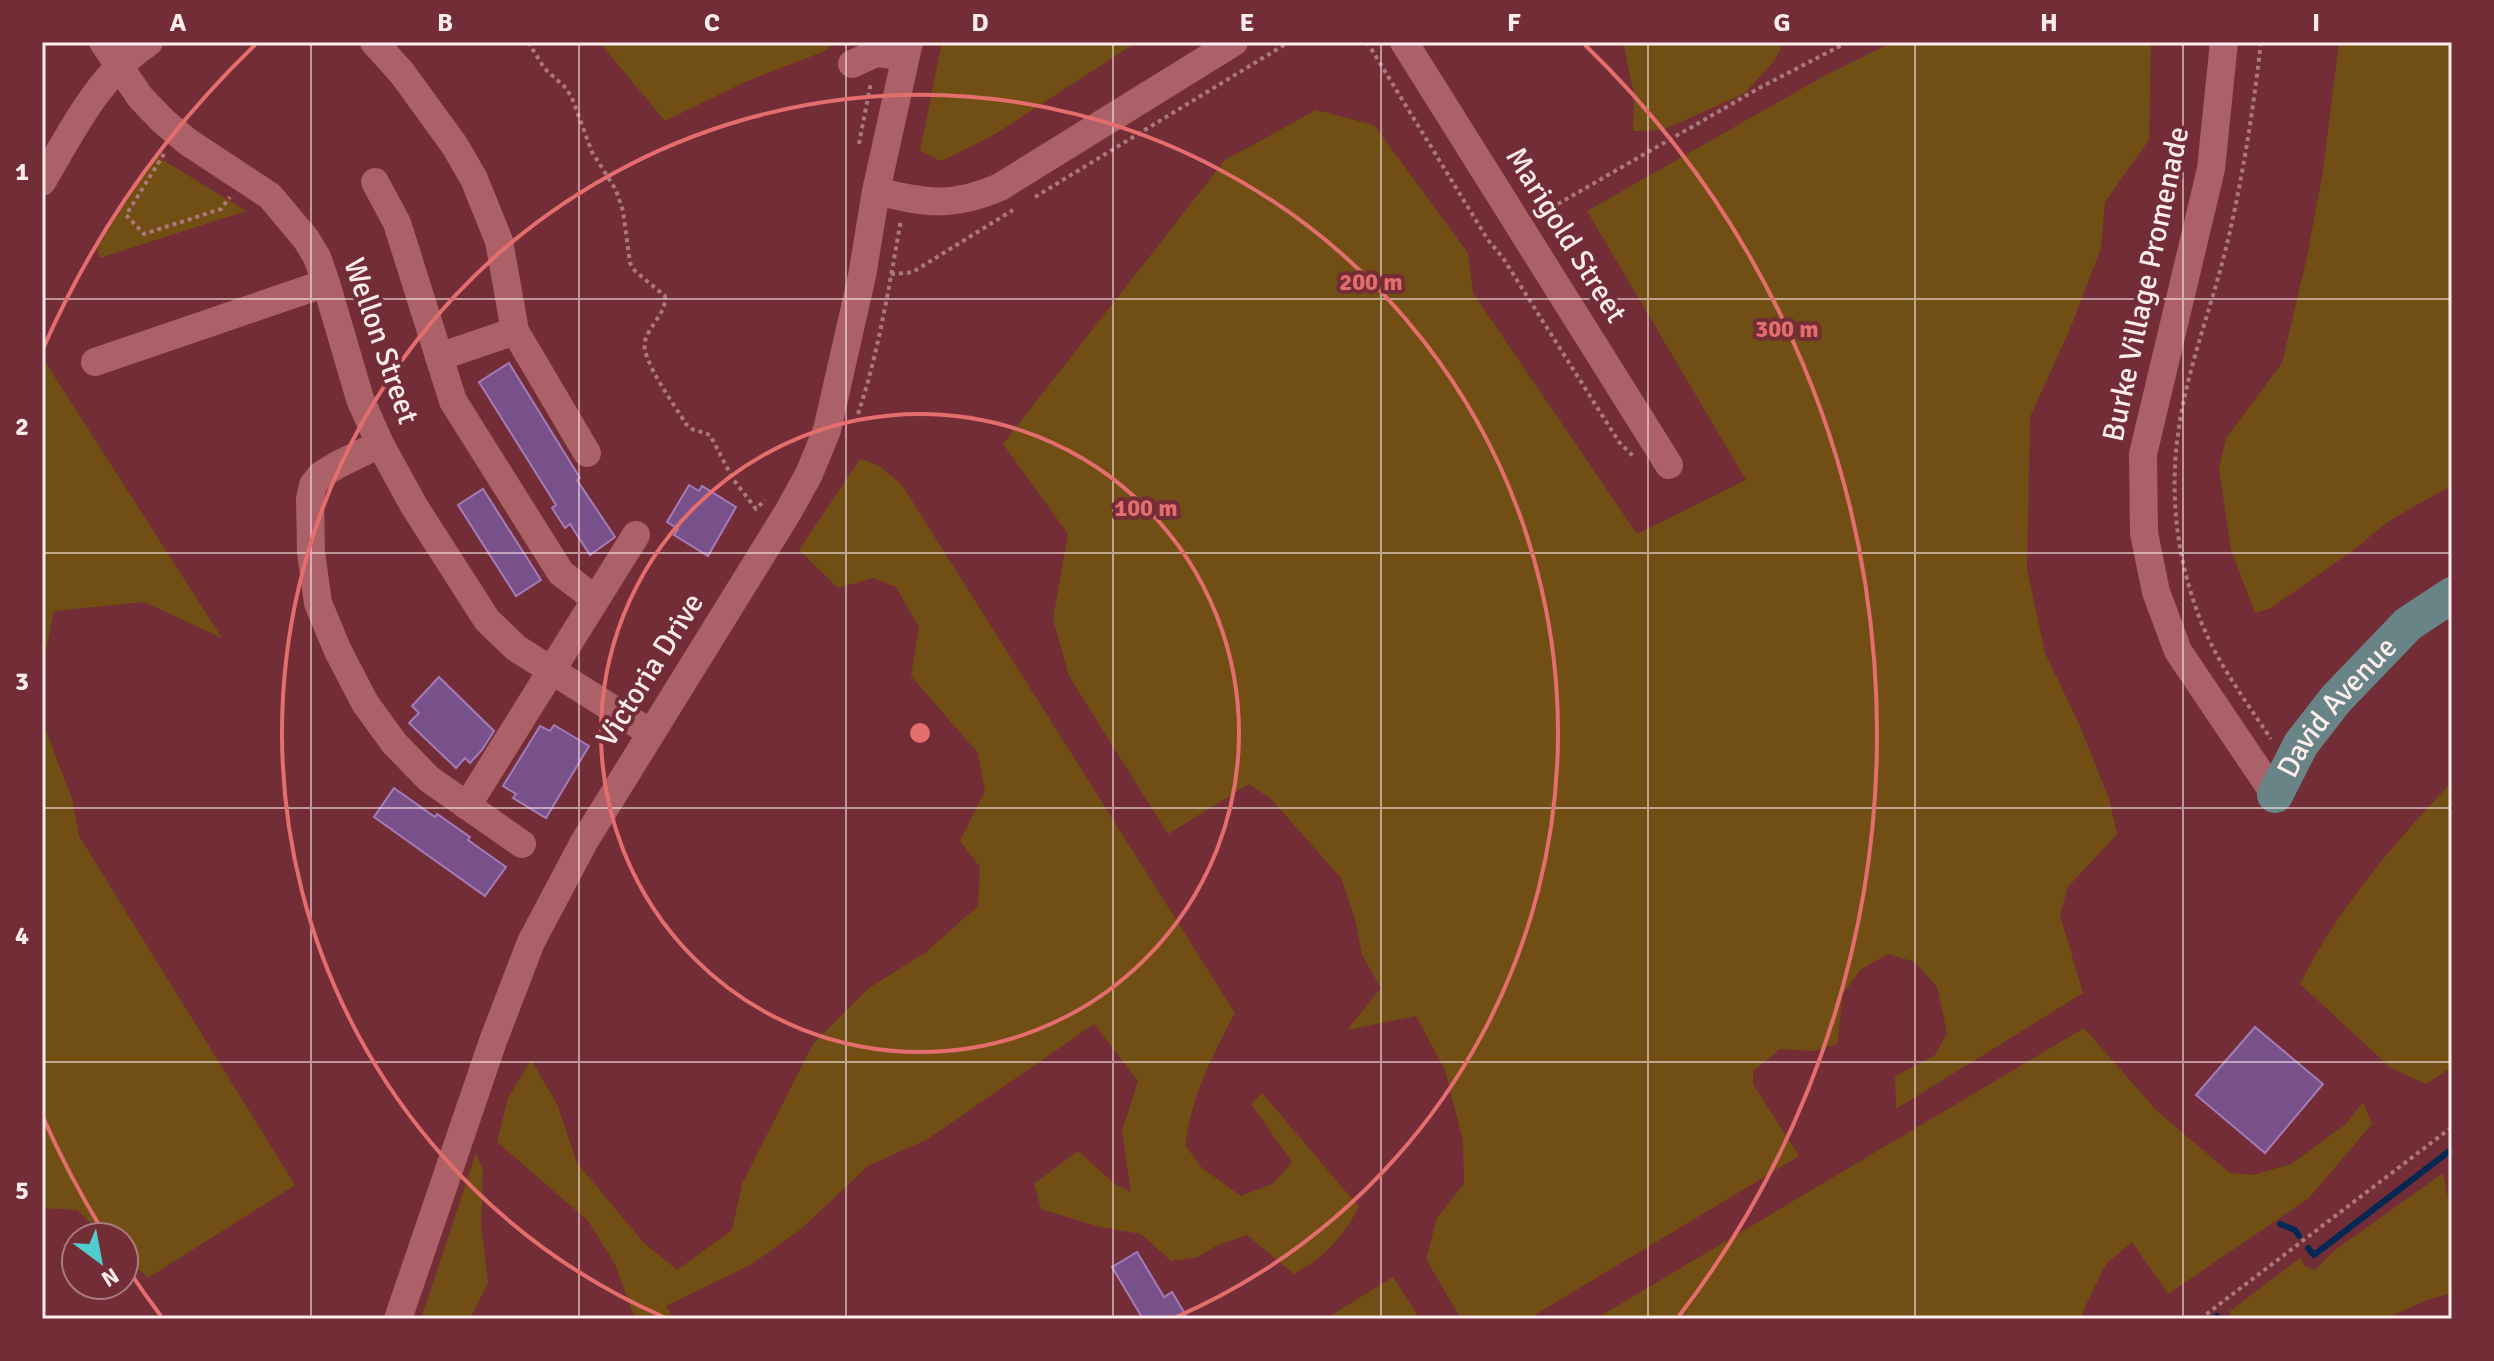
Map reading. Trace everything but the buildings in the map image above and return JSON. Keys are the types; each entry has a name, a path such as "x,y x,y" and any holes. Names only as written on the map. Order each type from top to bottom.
{"main road":[{"name":"David Avenue","path":"2275,795 2301,744 2336,699 2408,624 2452,595"},
{"name":"David Avenue","path":"2275,795 2320,758 2355,715 2423,644 2452,622"}],"street":[{"name":"Wellon Street","path":"103,42 140,97 163,121 188,142 270,196 306,239 317,257 360,399 380,444 421,518 487,620 516,648 651,733"},
{"path":"42,182 94,95 118,67 149,42"},
{"path":"374,42 402,73 455,146 474,179 499,241 515,331 587,453"},
{"path":"876,191 923,202 968,199 1000,187 1234,42"},
{"name":"Marigold Street","path":"1404,42 1669,465"},
{"name":"Burke Village Promenade","path":"2224,42 2211,169 2143,454 2144,533 2156,592 2178,651 2275,795"},
{"path":"864,59 907,50"},
{"name":"Victoria Drive","path":"398,1319 493,1041 531,942 577,855 788,512 821,445 836,397 907,50"},
{"path":"375,182 397,223 453,401 561,573 595,599"},
{"path":"95,362 326,283"},
{"path":"439,357 515,331"},
{"path":"380,444 337,465 321,475 313,485 310,499 311,552 318,603 365,703 394,743 429,779 522,844"},
{"path":"467,806 636,535"}],"path":[{"path":"528,42 545,69 566,88 572,98 592,152 616,190 623,211 630,263 665,296 666,305 645,341 650,363 686,424 710,435 733,479 756,509 772,495"},
{"path":"891,274 916,270 1289,42"},
{"path":"1367,42 1488,240 1503,258 1619,442 1636,458"},
{"path":"1544,212 1761,87 1848,42"},
{"path":"2261,42 2241,180 2225,252 2186,391 2178,433 2175,489 2180,551 2196,610 2232,681 2272,741"},
{"path":"859,144 864,59"},
{"path":"164,154 126,215 144,234 221,209 230,197"},
{"path":"856,418 887,306 901,217"},
{"path":"900,226 908,226"},
{"path":"2200,1319 2452,1127"}],"shaded area":[{"path":"599,42 836,42 825,51 745,82 665,121"},
{"path":"942,42 1137,42 992,136 941,161 920,151"},
{"path":"1623,42 1783,42 1776,59 1745,93 1663,130 1633,131 1634,94"},
{"path":"1893,42 2151,42 2149,140 2105,202 2101,248 2070,329 2030,417 2027,569 2045,653 2079,724 2109,799 2117,834 2068,887 2060,915 2083,993 1896,1109 1895,1076 1935,1055 1947,1033 1937,987 1915,962 1888,954 1860,970 1843,994 1837,1044 1814,1051 1780,1049 1753,1071 1753,1084 1799,1156 1528,1319 1461,1319 1426,1259 1437,1218 1464,1184 1463,1141 1445,1070 1416,1016 1347,1030 1381,988 1362,955 1355,919 1341,878 1271,799 1249,784 1168,834 1069,676 1053,619 1068,534 1003,444 1225,160 1316,110 1374,125 1468,253 1473,293 1637,534 1746,480 1587,211 1824,76"},
{"path":"2339,42 2452,42 2452,485 2389,521 2271,608 2255,613 2231,550 2219,469 2226,438 2282,363 2323,171"},
{"path":"155,155 246,211 100,258 97,248"},
{"path":"42,357 222,638 144,602 54,611 42,671"},
{"path":"860,459 878,465 902,485 1235,1013 1204,1077 1185,1145 1202,1168 1241,1196 1274,1183 1292,1162 1251,1104 1262,1093 1359,1207 1332,1246 1294,1274 1247,1235 1216,1246 1198,1257 1171,1261 1141,1234 1100,1227 1041,1209 1034,1184 1078,1151 1115,1184 1131,1192 1122,1131 1138,1081 1094,1024 928,1139 868,1166 800,1230 750,1265 666,1306 674,1319 635,1319 615,1264 588,1221 497,1142 508,1098 531,1060 557,1104 577,1163 643,1242 677,1270 732,1230 742,1184 813,1044 869,988 926,952 978,906 980,867 960,841 985,791 978,753 911,676 919,627 896,587 873,578 838,588 799,550"},
{"path":"42,720 72,799 79,836 295,1185 148,1278 140,1270 140,1221 88,1221 77,1210 42,1208"},
{"path":"2452,782 2452,1067 2426,1084 2391,1068 2300,984 2332,929 2368,877"},
{"path":"2084,1028 2157,1111 2230,1173 2253,1175 2291,1164 2346,1124 2363,1102 2372,1124 2309,1198 2168,1294 2132,1242 2106,1264 2081,1319 1595,1319"},
{"path":"476,1153 483,1170 481,1223 488,1283 470,1319 421,1319"},
{"path":"2443,1173 2452,1218 2452,1293 2427,1300 2385,1319 2232,1319 2229,1312 2300,1258 2305,1266 2315,1270 2335,1250"},
{"path":"1393,1277 1420,1319 1325,1319"}],"waterway":[{"path":"2308,1248 2314,1255 2452,1149"},
{"path":"2280,1224 2295,1230 2299,1236"}]}
